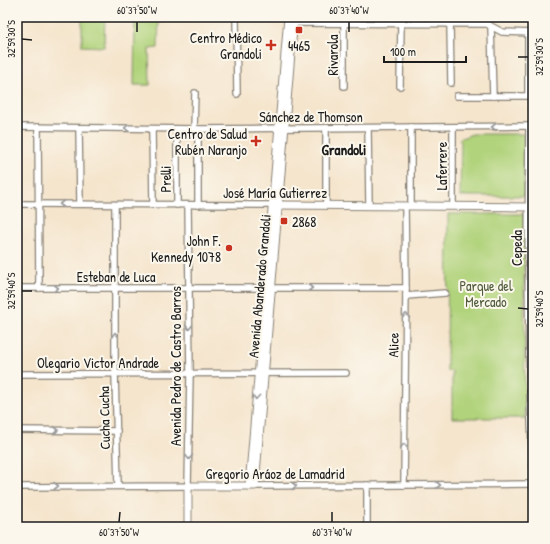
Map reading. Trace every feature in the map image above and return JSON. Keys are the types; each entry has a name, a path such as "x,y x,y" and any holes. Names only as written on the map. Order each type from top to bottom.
{"street":[{"path":"236,17 236,94"},
{"path":"291,20 344,23 487,24 502,32 530,33 528,96 457,96"},
{"name":"Avenida Abanderado Grandoli","path":"252,486 291,20"},
{"name":"Rivarola","path":"344,23 344,86"},
{"path":"400,86 401,24"},
{"path":"450,24 451,83"},
{"path":"491,27 493,96"},
{"path":"195,94 198,205"},
{"name":"Sánchez de Thomson","path":"17,127 196,129 531,126"},
{"name":"Cepeda","path":"531,126 528,288 530,418 533,465"},
{"path":"38,127 39,288"},
{"name":"Alice","path":"404,485 406,288 411,127"},
{"name":"Laferrere","path":"453,127 453,206"},
{"path":"79,128 80,204"},
{"path":"326,128 326,205"},
{"path":"368,128 369,206"},
{"path":"152,129 153,205"},
{"name":"Prelli","path":"177,129 177,205"},
{"name":"José María Gutierrez","path":"17,204 530,207"},
{"name":"Cucha Cucha","path":"115,204 115,374 118,486"},
{"name":"Avenida Pedro de Castro Barros","path":"188,205 190,374 188,527"},
{"name":"Esteban de Luca","path":"17,288 406,288"},
{"path":"406,296 446,293"},
{"name":"Olegario Victor Andrade","path":"17,374 346,373"},
{"path":"17,430 117,431"},
{"name":"Gregorio Aráoz de Lamadrid","path":"17,487 533,484"},
{"path":"367,485 367,527"}],"green space":[{"path":"135,17 159,18 158,48 149,49 150,85 134,85"},
{"path":"82,18 105,18 104,47 82,46"},
{"path":"472,134 524,134 524,196 460,196 461,142 459,139"},
{"name":"Parque del Mercado","path":"448,214 524,214 525,418 452,418 452,371 447,371"}],"place":[{"name":"4465","path":"299,30"},
{"name":"Centro Médico Grandoli","path":"271,45"},
{"name":"Centro de Salud Rubén Naranjo","path":"256,141"},
{"name":"2868","path":"284,221"},
{"name":"John F. Kennedy 1078","path":"229,248"}],"district":[{"name":"Grandoli","path":"344,149"}]}
